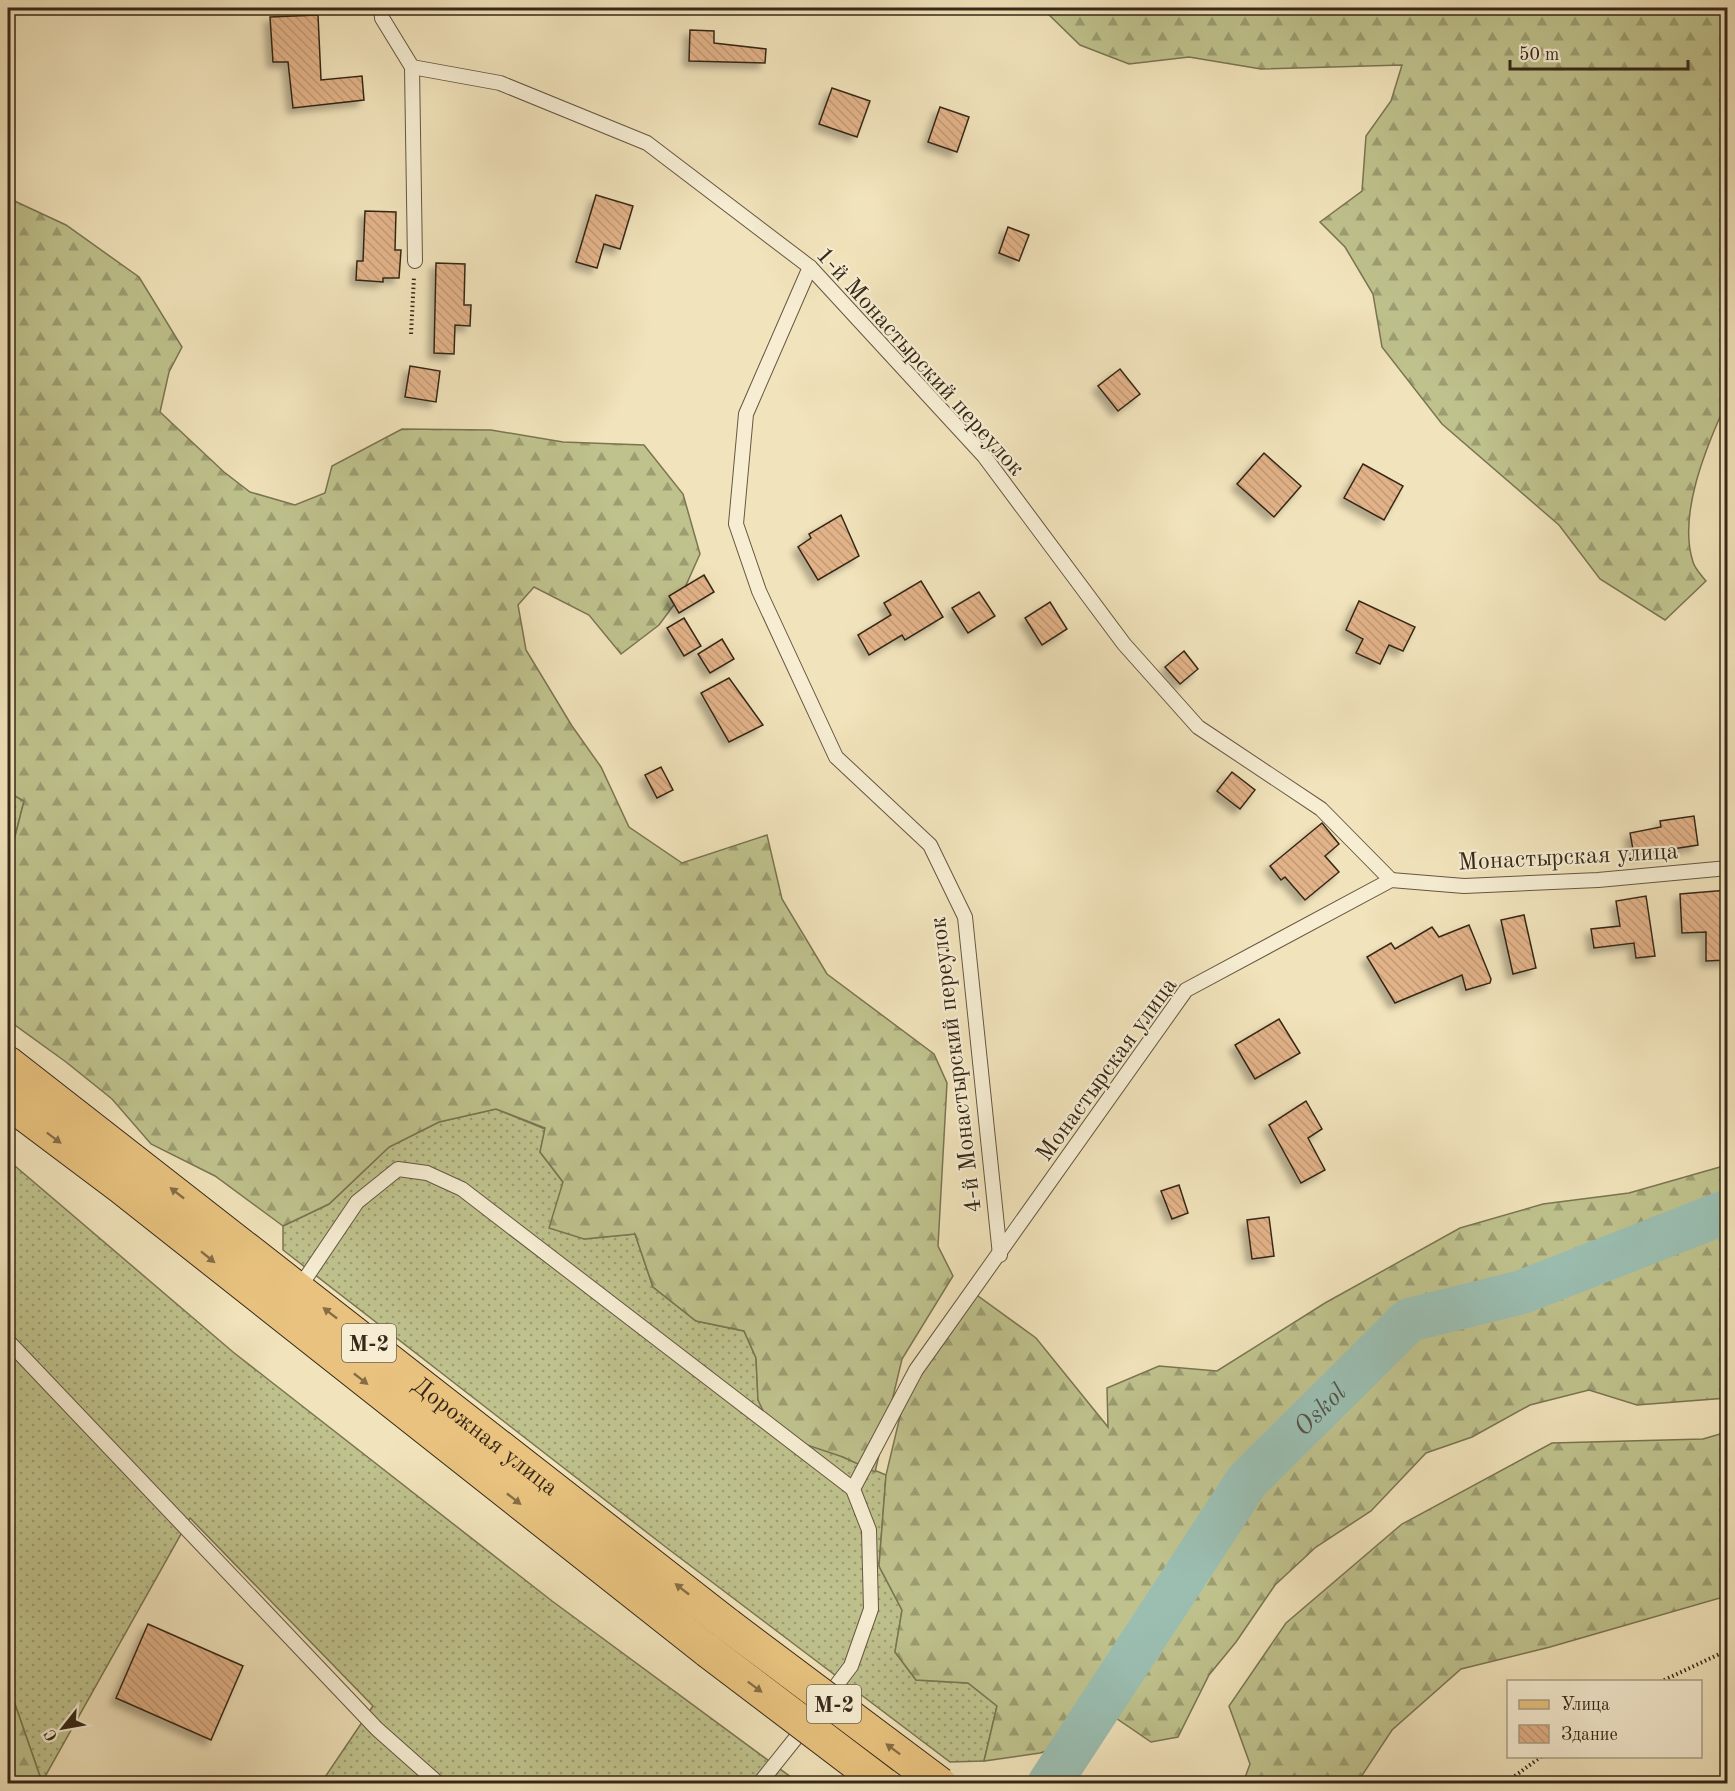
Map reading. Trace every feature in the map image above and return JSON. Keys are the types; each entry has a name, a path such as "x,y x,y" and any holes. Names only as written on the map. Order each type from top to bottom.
{"main road":[{"name":"Дорожная улица","path":"8,1063 728,1625 940,1784"},
{"name":"Дорожная улица","path":"8,1102 121,1187 708,1652 883,1784"}],"lane":[{"path":"381,8 382,18 411,67 415,261"},
{"name":"1-й Монастырский переулок","path":"411,67 500,83 647,143 810,267 984,456 1124,644 1198,727 1321,808 1391,880"},
{"name":"4-й Монастырский переулок","path":"810,267 746,414 736,524 759,591 836,757 930,845 965,917 1000,1255"},
{"name":"Монастырская улица","path":"853,1490 916,1370 1000,1255 1186,990 1391,880 1464,886 1598,880 1728,868"},
{"path":"299,1288 357,1202 398,1169 427,1173 462,1189 853,1490 869,1530 871,1609 851,1666 759,1784"},
{"path":"8,1341 377,1729 439,1784"}],"path":[{"path":"411,334 415,261"},
{"path":"1664,1680 1728,1650"},
{"path":"1504,1784 1539,1758"}],"green space":[{"path":"1042,8 1727,8 1727,408 1724,408 1702,463 1691,504 1689,524 1689,544 1693,562 1706,581 1665,620 1600,579 1559,525 1442,424 1382,347 1373,294 1345,247 1320,222 1362,191 1366,136 1391,101 1402,65 1261,69 1189,57 1129,64 1080,45"},
{"path":"8,198 66,225 139,277 182,347 169,372 160,412 224,472 250,492 295,505 325,493 332,466 402,429 491,430 563,442 644,445 683,494 700,554 682,594 659,625 621,654 589,615 534,587 518,605 526,650 572,726 601,767 629,827 682,863 767,835 782,899 827,974 934,1054 947,1083 938,1246 953,1276 902,1359 875,1472 843,1457 774,1434 758,1400 756,1358 744,1331 696,1321 653,1287 635,1234 584,1239 549,1228 563,1182 540,1152 545,1128 496,1109 439,1122 389,1147 329,1204 283,1226 215,1176 151,1144 112,1099 8,1020 8,864 24,801 8,792"},
{"path":"8,792 24,801 8,864"},
{"path":"496,1109 545,1129 540,1152 563,1182 584,1239 635,1234 653,1287 696,1321 744,1331 756,1358 758,1400 843,1457 886,1475 879,1566 902,1610 895,1652 916,1680 968,1683 997,1706 984,1761 950,1762 667,1548 283,1250 283,1226 329,1204 389,1147 439,1122"},
{"path":"8,1160 233,1352 552,1601 799,1783 321,1783 373,1706 190,1518 42,1782 8,1684"},
{"path":"1727,1165 1727,1202 1519,1283 1403,1314 1241,1476 1070,1744 1040,1753 984,1761 997,1706 968,1683 916,1680 895,1652 902,1610 879,1566 886,1475 912,1366 967,1288 1036,1338 1108,1427 1107,1388 1159,1366 1217,1371 1325,1303 1460,1228 1543,1204 1629,1193"},
{"path":"1727,1225 1727,1398 1637,1405 1589,1390 1530,1405 1472,1437 1426,1453 1371,1511 1316,1547 1275,1585 1236,1642 1209,1675 1178,1737 1151,1742 1113,1716 1268,1479 1417,1332 1520,1306 1716,1227"},
{"path":"1727,1432 1727,1596 1550,1647 1461,1669 1392,1730 1357,1783 1243,1783 1250,1764 1229,1706 1286,1623 1402,1524 1552,1443 1703,1439"},
{"path":"8,1684 42,1782 44,1783 8,1783"}],"building":[{"path":"318,15 321,80 362,76 364,100 293,108 288,62 273,62 270,17"},
{"path":"690,30 714,31 714,43 766,49 765,63 689,61"},
{"path":"832,88 870,101 857,137 819,124"},
{"path":"940,107 969,117 957,152 928,142"},
{"path":"596,195 633,206 620,249 604,244 597,268 576,262"},
{"path":"365,211 396,212 395,250 401,250 399,278 383,278 383,282 356,280 357,261 363,261"},
{"path":"1008,227 1029,235 1019,261 999,253"},
{"path":"436,263 465,264 464,305 471,305 470,326 455,325 454,354 434,353"},
{"path":"410,366 440,371 436,402 405,397"},
{"path":"1120,369 1140,394 1118,411 1098,386"},
{"path":"1264,453 1301,486 1274,517 1237,484"},
{"path":"1363,464 1403,486 1384,520 1344,498"},
{"path":"841,515 859,556 818,580 798,547 811,538 809,534"},
{"path":"704,575 714,592 679,613 669,596"},
{"path":"921,581 943,617 905,640 902,635 869,655 858,635 891,615 884,603"},
{"path":"979,592 995,616 968,633 952,608"},
{"path":"1359,601 1415,627 1403,651 1389,645 1380,664 1356,653 1363,639 1346,630"},
{"path":"1050,602 1067,629 1042,645 1025,618"},
{"path":"684,618 701,646 684,656 667,628"},
{"path":"722,639 734,659 710,673 698,654"},
{"path":"1184,651 1198,669 1180,684 1165,667"},
{"path":"729,678 763,725 729,742 701,693"},
{"path":"661,767 673,790 657,798 645,775"},
{"path":"1232,772 1255,790 1240,809 1217,791"},
{"path":"1694,816 1698,845 1634,855 1630,833 1661,827 1660,821"},
{"path":"1322,823 1339,844 1325,856 1339,872 1305,900 1285,877 1281,880 1270,866"},
{"path":"1728,890 1728,960 1706,961 1706,932 1682,933 1680,894"},
{"path":"1646,896 1655,956 1636,958 1634,943 1594,948 1591,929 1620,926 1616,901"},
{"path":"1524,915 1536,968 1513,974 1501,920"},
{"path":"1469,925 1491,979 1490,983 1466,990 1462,975 1395,1003 1367,957 1391,943 1395,949 1432,927 1439,937"},
{"path":"1279,1019 1300,1053 1255,1079 1235,1045"},
{"path":"1306,1101 1322,1129 1308,1138 1325,1170 1301,1183 1269,1125"},
{"path":"1179,1185 1188,1213 1172,1219 1161,1191"},
{"path":"1269,1217 1274,1256 1252,1259 1247,1220"},
{"path":"148,1624 243,1666 211,1740 116,1698"}],"waterway":[{"name":"Oskol","path":"1049,1784 1247,1481 1409,1320 1522,1292 1728,1211"}]}
